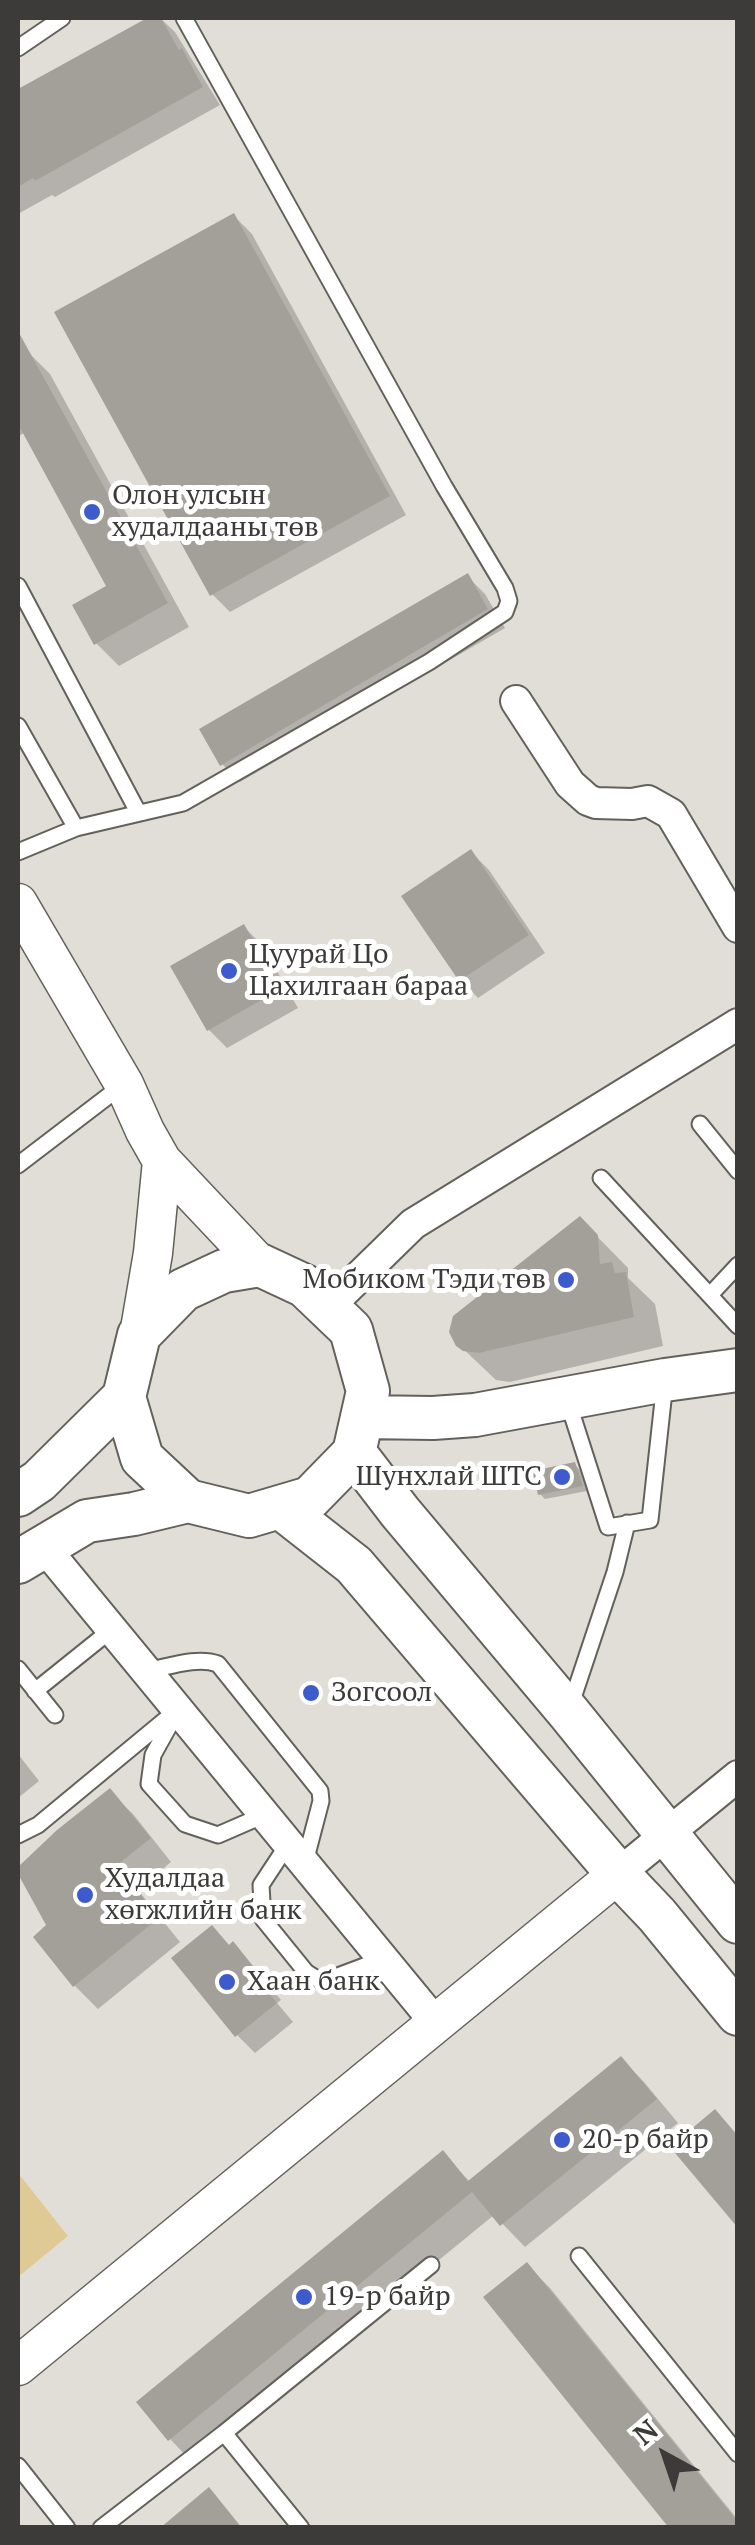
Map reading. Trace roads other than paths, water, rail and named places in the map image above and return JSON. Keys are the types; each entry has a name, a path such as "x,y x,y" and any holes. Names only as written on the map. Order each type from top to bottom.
{"main road":[{"path":"30,1554 87,1521 188,1502 249,1516 310,1498 358,1434 368,1391 350,1330 305,1286 260,1266 224,1271 183,1290 139,1335 124,1397 142,1458 188,1502"},
{"path":"358,1434 433,1418 474,1415 738,1370"},
{"path":"18,1496 39,1481 124,1397"},
{"path":"358,1434 400,1512 738,1922"},
{"path":"280,1507 354,1565 738,2014"}],"street":[{"path":"516,701 570,784 588,800 632,804 648,801 671,814 738,927"},
{"path":"18,904 124,1084 162,1161 260,1266"},
{"path":"327,1308 413,1224 738,1024"},
{"path":"139,1335 153,1252 162,1161"},
{"path":"30,1554 112,1630 434,2022"},
{"path":"18,2366 738,1776"}],"lane":[{"path":"18,48 62,18"},
{"path":"18,852 76,828 183,803 429,662 505,612 509,601 506,588 444,486 184,18"},
{"path":"18,586 138,812"},
{"path":"18,726 76,828"},
{"path":"18,1165 124,1084"},
{"path":"700,1124 738,1171"},
{"path":"601,1178 738,1326"},
{"path":"710,1295 738,1264"},
{"path":"567,1398 608,1527 650,1520 665,1380"},
{"path":"568,1713 615,1572 627,1523"},
{"path":"36,1691 112,1630"},
{"path":"146,1671 201,1660 218,1664 320,1792 321,1801 296,1854 261,1885 263,1919 306,1972 322,1982 383,1959"},
{"path":"18,1669 55,1715"},
{"path":"178,1710 154,1756 150,1784 185,1824 218,1835 264,1814"},
{"path":"18,1835 38,1825 178,1710"},
{"path":"579,2256 738,2454"},
{"path":"101,2528 430,2264"},
{"path":"224,2433 301,2528"},
{"path":"18,2466 67,2528"}],"place":[{"name":"Олон улсын худалдааны төв","path":"92,512"},
{"name":"Цуурай Цо Цахилгаан бараа","path":"229,971"},
{"name":"Мобиком Тэди төв","path":"566,1280"},
{"name":"Шунхлай ШТС","path":"562,1477"},
{"name":"Зогсоол","path":"311,1693"},
{"name":"Худалдаа хөгжлийн банк","path":"85,1895"},
{"name":"Хаан банк","path":"227,1982"},
{"name":"20-р байр","path":"562,2140"},
{"name":"19-р байр","path":"304,2297"}]}
